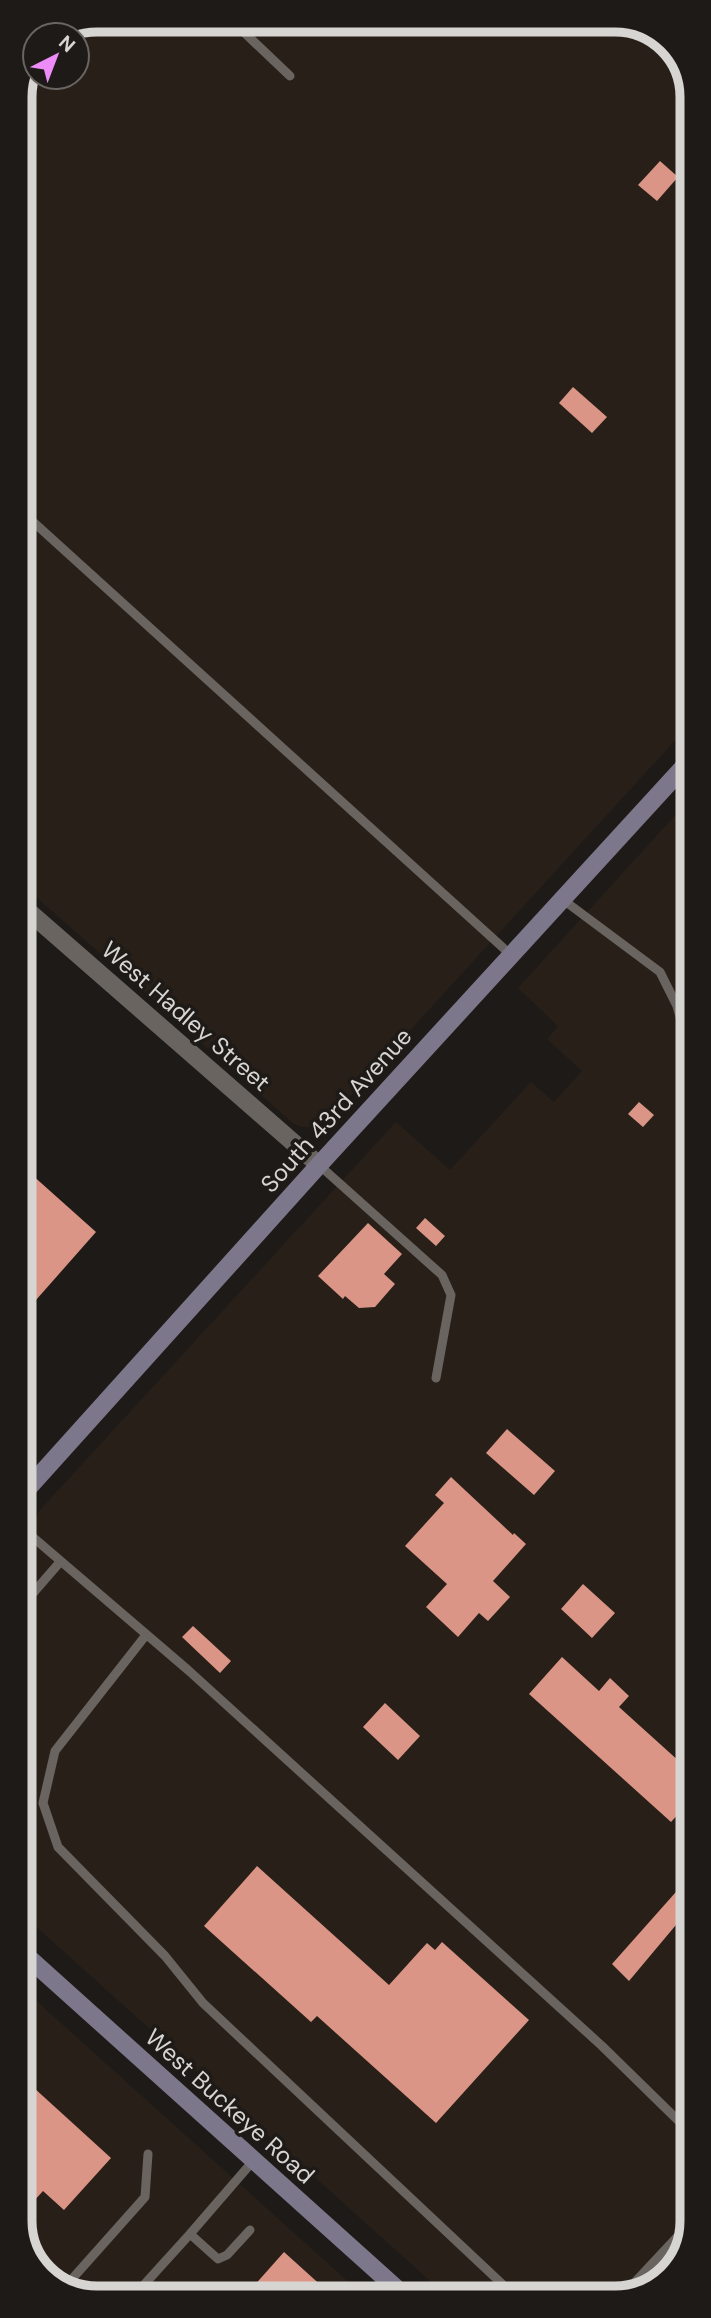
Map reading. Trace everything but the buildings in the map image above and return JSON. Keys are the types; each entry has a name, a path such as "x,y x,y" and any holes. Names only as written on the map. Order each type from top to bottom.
{"main road":[{"name":"South 43rd Avenue","path":"32,1484 680,771"},
{"name":"West Buckeye Road","path":"32,1960 394,2286"}],"street":[{"name":"West Hadley Street","path":"32,914 319,1165"}],"lane":[{"path":"244,32 290,76"},
{"path":"32,521 511,955"},
{"path":"562,899 660,972 680,1017"},
{"path":"319,1165 442,1275 451,1295 436,1378"},
{"path":"32,1537 188,1670 582,2028 680,2122"},
{"path":"32,1594 60,1562"},
{"path":"146,1635 55,1751 43,1803 58,1847 166,1956 203,2003 504,2286"},
{"path":"70,2281 145,2197 148,2154"},
{"path":"143,2286 254,2160"},
{"path":"190,2234 218,2259 227,2255 250,2230"},
{"path":"634,2283 677,2237"}],"shaded area":[{"path":"91,32 96,32 619,32 636,35 654,45 669,60 677,80 680,96 680,735 331,1117 315,1127 302,1127 293,1123 32,894 32,91 91,91"},
{"path":"680,810 680,2222 676,2243 661,2268 639,2282 623,2286 436,2286 32,1923 32,1524 40,1510 396,1122 450,1170 531,1082 554,1102 582,1071 547,1039 558,1026 518,988"},
{"path":"32,1997 353,2286 92,2286 72,2282 50,2268 38,2250 32,2230"}]}
